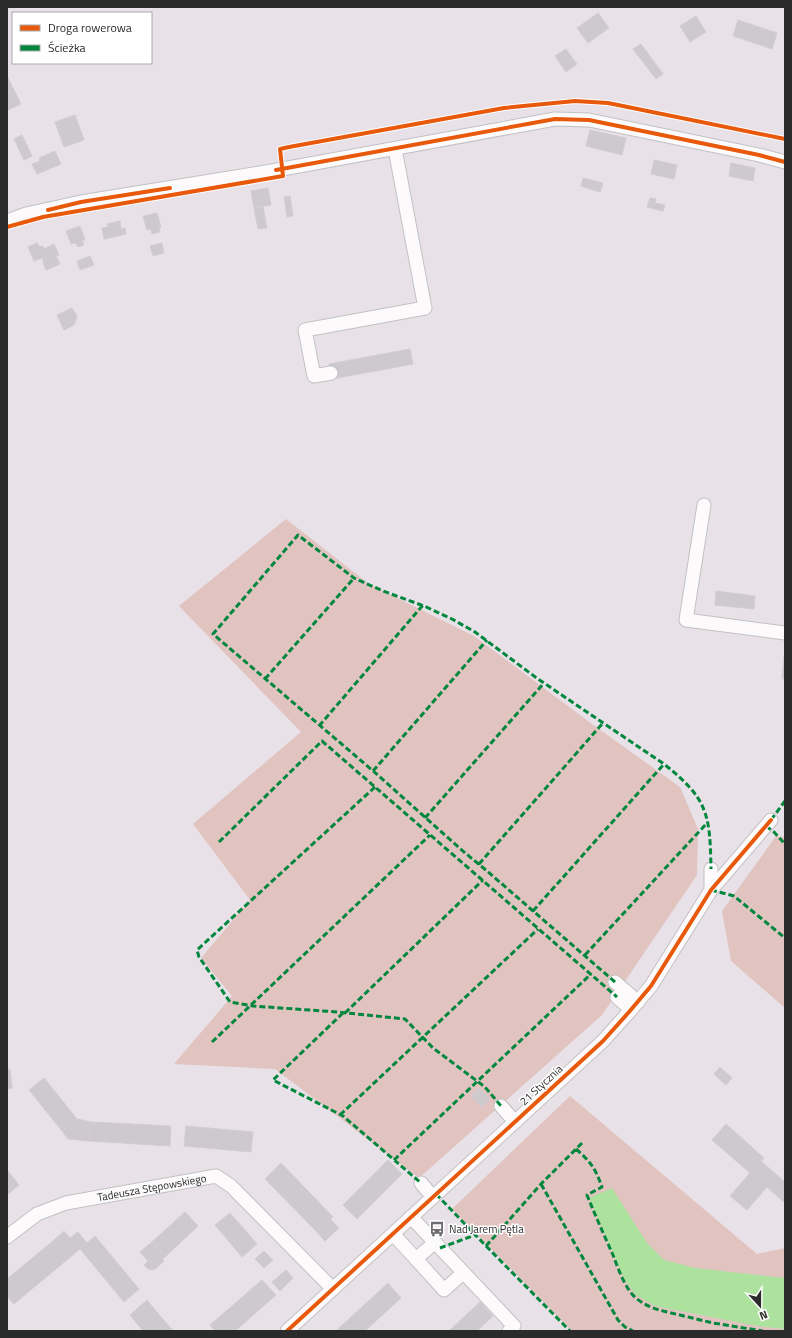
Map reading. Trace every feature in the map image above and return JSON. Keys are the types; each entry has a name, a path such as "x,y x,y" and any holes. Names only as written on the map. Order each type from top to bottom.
{"street":[{"path":"7,221 26,214 81,202 272,171 555,119 589,120 759,155 785,162"},
{"path":"331,372 314,376 305,330 425,308 395,149"},
{"path":"704,505 686,620 785,633"},
{"name":"21 Stycznia","path":"288,1331 603,1041 651,986 711,890 771,820"},
{"path":"711,869 711,890"},
{"path":"615,982 635,1006"},
{"path":"617,997 635,1006"},
{"path":"501,1106 515,1122"},
{"name":"Tadeusza Stępowskiego","path":"7,1237 37,1214 66,1202 216,1176 230,1186 333,1289"},
{"path":"421,1183 434,1197"},
{"path":"411,1217 514,1326 509,1331"},
{"path":"393,1234 444,1290 463,1273"},
{"path":"416,1259 434,1243"}],"shaded area":[{"path":"286,519 369,584 474,636 592,724 680,787 698,829 697,875 602,1015 419,1178 275,1069 174,1064 232,996 201,958 250,900 193,824 301,732 179,606"},
{"path":"776,836 785,837 785,1008 731,961 722,911"},
{"path":"570,1096 757,1254 785,1248 785,1331 572,1331 452,1209"},
{"path":"612,1188 647,1243 664,1260 695,1268 785,1278 785,1329 757,1326 655,1306 636,1295 624,1279 589,1198"}],"building":[{"path":"598,13 609,28 588,43 577,28"},
{"path":"696,16 706,32 690,42 680,26"},
{"path":"738,20 777,33 772,49 733,36"},
{"path":"641,44 663,74 656,79 633,49"},
{"path":"566,49 577,64 566,72 555,56"},
{"path":"7,76 21,104 8,110 7,107"},
{"path":"75,115 84,140 64,147 55,122"},
{"path":"590,130 626,138 622,155 586,146"},
{"path":"22,135 32,156 24,160 14,139"},
{"path":"55,151 61,164 37,174 32,164 40,161 39,158"},
{"path":"654,160 677,165 674,179 651,174"},
{"path":"731,163 755,168 753,181 729,176"},
{"path":"583,178 603,183 600,192 581,186"},
{"path":"268,188 271,205 254,208 251,191"},
{"path":"290,196 293,216 287,217 284,197"},
{"path":"650,198 656,199 655,203 665,205 663,211 647,207"},
{"path":"263,207 267,228 258,229 254,208"},
{"path":"157,213 161,227 159,227 160,232 152,234 151,229 147,230 143,216"},
{"path":"120,221 121,229 125,228 126,234 104,239 102,228 108,227 107,224"},
{"path":"80,226 85,240 82,240 84,245 78,247 76,243 71,244 66,231"},
{"path":"37,243 40,247 43,246 44,249 54,244 59,255 56,256 60,264 46,270 42,258 34,261 28,247"},
{"path":"162,243 164,253 153,256 150,246"},
{"path":"90,256 94,265 80,270 77,261"},
{"path":"72,308 77,316 74,325 64,330 57,315"},
{"path":"410,349 413,364 332,379 329,364"},
{"path":"716,591 755,596 754,609 715,605"},
{"path":"784,656 785,679 782,679"},
{"path":"720,1067 732,1078 726,1085 714,1074"},
{"path":"10,1069 12,1088 7,1089 7,1070"},
{"path":"44,1078 77,1119 62,1131 29,1090"},
{"path":"479,1088 490,1099 482,1107 471,1096"},
{"path":"77,1119 91,1122 89,1141 68,1139 62,1131"},
{"path":"91,1122 171,1126 170,1146 89,1141"},
{"path":"726,1124 764,1158 761,1161 785,1182 785,1203 767,1187 747,1210 730,1196 750,1173 712,1140"},
{"path":"186,1126 253,1132 251,1152 184,1146"},
{"path":"388,1160 402,1174 357,1219 343,1205"},
{"path":"281,1163 333,1217 317,1232 265,1179"},
{"path":"7,1170 19,1185 7,1195"},
{"path":"185,1212 198,1226 165,1257 152,1242"},
{"path":"230,1213 257,1244 242,1257 215,1225"},
{"path":"330,1219 339,1228 325,1241 317,1232"},
{"path":"64,1231 70,1238 78,1232 87,1243 68,1259 53,1241"},
{"path":"95,1236 139,1289 124,1302 80,1249"},
{"path":"53,1241 68,1259 14,1304 7,1296 7,1279"},
{"path":"152,1242 165,1257 162,1259 164,1261 154,1270 148,1269 144,1265 148,1261 140,1252"},
{"path":"264,1251 273,1260 264,1268 255,1259"},
{"path":"286,1270 293,1278 280,1291 272,1282"},
{"path":"262,1280 276,1295 235,1331 215,1331 210,1325"},
{"path":"388,1283 401,1298 365,1331 340,1331 338,1329"},
{"path":"147,1300 173,1331 143,1331 130,1315"},
{"path":"480,1302 493,1316 477,1331 449,1331"}],"marked path":[{"path":"615,982 464,852 372,770 213,634 298,535 354,578 383,591 424,606 475,632 538,679 664,764 679,776 690,787 704,809 709,834 711,869"},
{"path":"265,679 354,578"},
{"path":"319,726 423,605"},
{"path":"373,771 487,640"},
{"path":"425,818 544,683"},
{"path":"479,864 603,723"},
{"path":"219,842 322,741 617,997"},
{"path":"533,911 664,764"},
{"path":"375,787 197,950 199,957 230,1002 253,1006 405,1019 433,1048 485,1087 501,1106"},
{"path":"771,820 785,801"},
{"path":"585,955 708,822"},
{"path":"766,826 785,844"},
{"path":"212,1042 430,835"},
{"path":"345,1013 483,880"},
{"path":"711,890 734,896 785,938"},
{"path":"340,1115 538,929"},
{"path":"394,1160 591,974"},
{"path":"343,1013 273,1080 343,1116 421,1183"},
{"path":"436,1194 486,1246 541,1184 582,1143"},
{"path":"576,1149 595,1170 602,1187 587,1195 621,1275 629,1290 635,1297 644,1304 659,1310 713,1323 763,1331"},
{"path":"541,1184 618,1320 625,1327 633,1331"},
{"path":"440,1248 475,1235"},
{"path":"486,1246 570,1331"}],"cycle path":[{"path":"7,227 43,217 283,176 280,149 504,108 575,101 608,103 785,139"},
{"path":"276,170 555,119 589,120 759,155 785,162"},
{"path":"48,210 81,202 170,188"},
{"path":"287,1331 603,1041 651,986 711,890 771,820"}],"place":[{"name":"Nad Jarem Pętla","path":"437,1229"}]}
